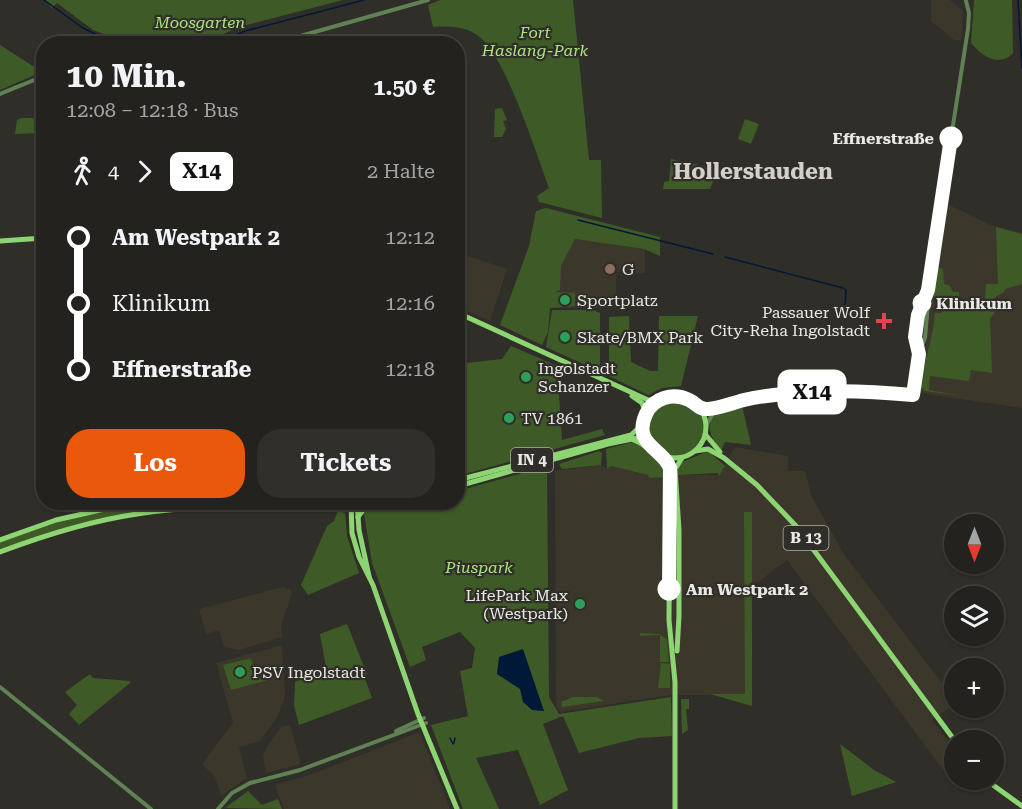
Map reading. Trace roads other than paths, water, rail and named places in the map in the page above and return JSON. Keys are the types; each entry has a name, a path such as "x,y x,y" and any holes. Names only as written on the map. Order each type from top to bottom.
{"main road":[{"path":"0,241 36,239"},
{"path":"465,316 648,400 679,396 692,401 699,408 706,426 705,434 695,451 682,458 675,469 679,530 679,603 674,626"},
{"path":"600,378 641,401 646,415"},
{"path":"659,400 646,415 644,423 647,443 662,456 669,465 670,471 668,536 669,602 674,626 675,809"},
{"name":"IN 4","path":"465,478 631,435 644,423"},
{"name":"B 13","path":"705,434 724,459"},
{"name":"IN 4","path":"465,484 621,441 636,438 647,443"},
{"path":"621,441 640,442 651,454 665,463 670,471"},
{"name":"B 13","path":"695,451 708,449 724,459 757,485 796,526 947,730"},
{"path":"662,456 682,458"},
{"path":"0,540 56,520 100,510"},
{"path":"0,552 79,526 136,514 180,510"},
{"path":"352,510 355,545 364,572 369,578"},
{"path":"357,510 369,578 457,807"},
{"path":"357,518 363,510"},
{"path":"669,510 676,514 679,530"},
{"path":"668,536 674,539 679,537"},
{"path":"669,564 672,568 679,567"},
{"path":"669,602 676,600 679,603"},
{"path":"1000,790 1022,806"}],"street":[{"path":"300,36 428,0"},
{"path":"699,408 709,409 759,398 838,391 913,395 919,354 924,343 929,306 928,290 968,29 967,0 960,0"},
{"path":"0,94 36,79"},
{"path":"919,354 916,324 928,290"},
{"path":"922,303 929,306"},
{"path":"916,342 924,343"},
{"path":"706,426 713,413 759,398"},
{"path":"0,687 152,809"},
{"path":"218,809 228,797 244,785 300,770 423,721"}],"water":[{"path":"523,649 544,711 532,710 523,702 520,689 497,674 499,657"}],"waterway":[{"path":"44,0 83,28 100,36"},
{"path":"234,36 245,31 364,0"},
{"path":"1018,0 1022,68"},
{"path":"578,220 713,254"},
{"path":"725,257 843,288 846,290 845,306"},
{"path":"450,738 453,744"},
{"path":"454,743 455,738"}],"place":[{"name":"Effnerstraße","path":"951,138"},
{"name":"G","path":"610,269"},
{"name":"Sportplatz","path":"565,300"},
{"name":"Klinikum","path":"922,303"},
{"name":"Passauer Wolf City-Reha Ingolstadt","path":"884,321"},
{"name":"Skate/BMX Park","path":"565,337"},
{"name":"Ingolstadt Schanzer","path":"526,377"},
{"name":"TV 1861","path":"509,418"},
{"name":"Am Westpark 2","path":"669,589"},
{"name":"LifePark Max (Westpark)","path":"580,604"},
{"name":"PSV Ingolstadt","path":"240,672"}],"district":[{"name":"Hollerstauden","path":"753,171"}],"park label":[{"name":"Moosgarten","path":"200,22"},
{"name":"Fort Haslang-Park","path":"535,41"},
{"name":"Piuspark","path":"479,567"}]}
